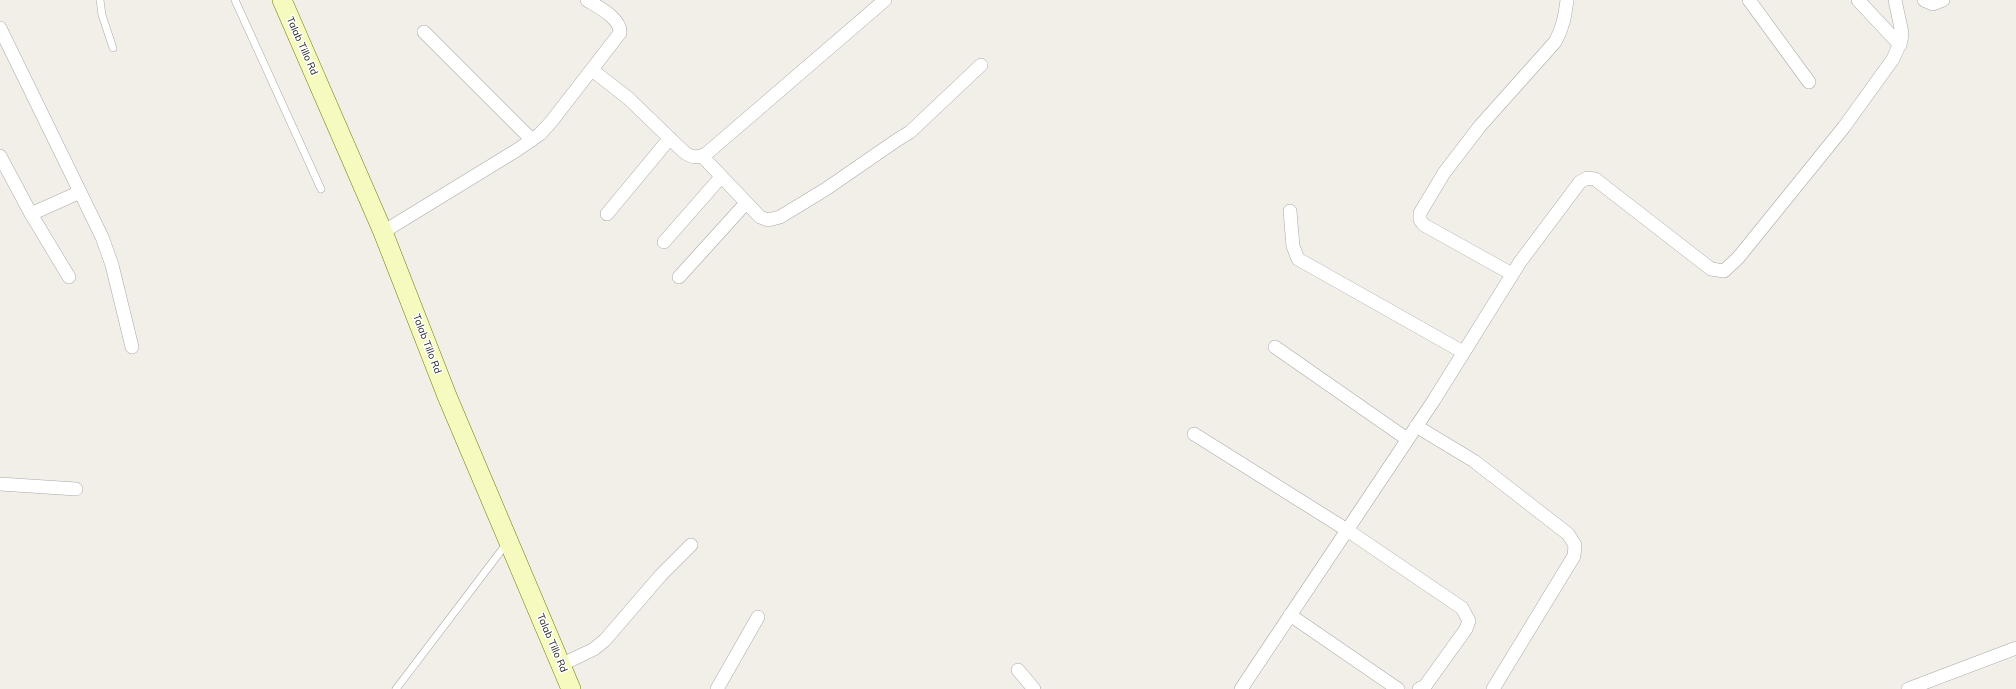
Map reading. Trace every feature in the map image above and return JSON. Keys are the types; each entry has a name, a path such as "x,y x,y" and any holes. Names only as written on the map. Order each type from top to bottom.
{"main road":[{"name":"Talab Tillo Rd","path":"282,0 383,232 447,396 571,689"}],"street":[{"path":"383,232 532,140 551,122 618,36 620,30 613,18 587,0"},
{"path":"592,70 628,98 689,156 702,156 885,0"},
{"path":"1512,274 1424,225 1420,220 1420,213 1434,187 1480,126 1555,42 1561,31 1565,18 1567,0"},
{"path":"1749,0 1809,82"},
{"path":"1858,0 1900,45"},
{"path":"1241,689 1416,426 1512,274 1580,182 1587,178 1595,179 1712,269 1724,271 1738,258 1844,127 1892,59 1900,45 1902,33 1895,0"},
{"path":"1924,0 1933,4 1943,0"},
{"path":"0,28 102,237 108,253 132,347"},
{"path":"424,32 532,140"},
{"path":"702,156 764,220 773,220 786,214 826,189 910,132 981,65"},
{"path":"607,214 670,138"},
{"path":"0,156 31,214 69,277"},
{"path":"664,242 721,177"},
{"path":"31,214 80,192"},
{"path":"679,277 746,203"},
{"path":"1290,211 1293,251 1298,259 1463,352"},
{"path":"1275,347 1407,439"},
{"path":"1416,426 1460,451 1490,472 1568,534 1575,545 1574,556 1493,689"},
{"path":"1194,434 1347,530 1455,602 1467,615 1469,621 1466,629 1425,686 1419,689"},
{"path":"0,484 76,489"},
{"path":"561,665 594,649 605,640 661,575 691,545"},
{"path":"1290,615 1398,689"},
{"path":"717,689 758,617"},
{"path":"1908,689 2016,648"},
{"path":"1018,670 1034,689"}],"lane":[{"path":"100,0 102,15 113,48"},
{"path":"235,0 321,189"},
{"path":"396,689 509,541"}]}
